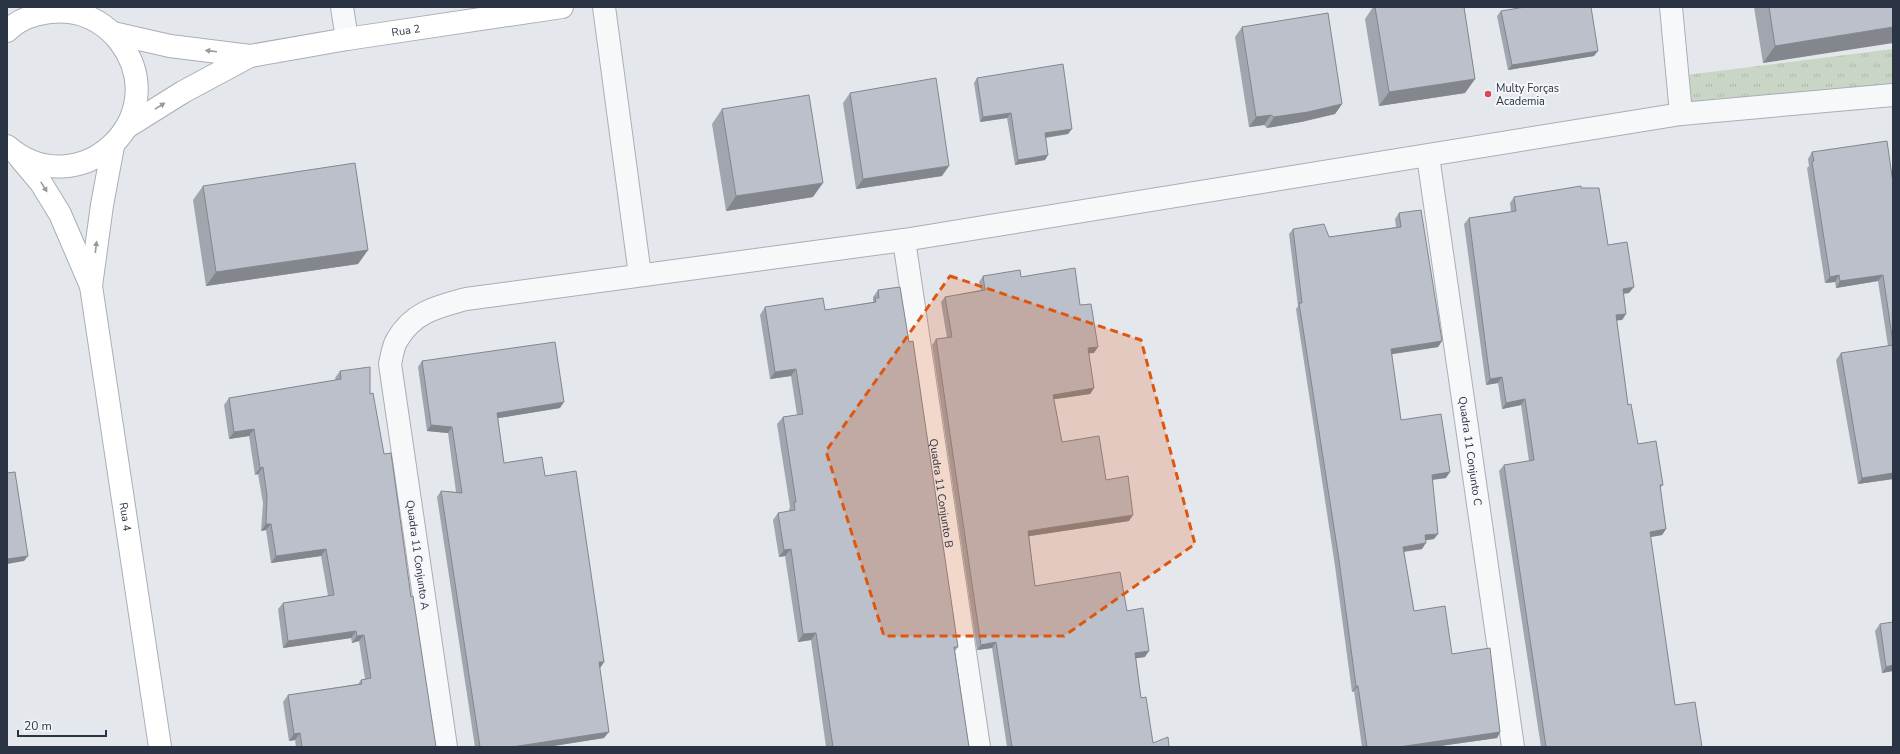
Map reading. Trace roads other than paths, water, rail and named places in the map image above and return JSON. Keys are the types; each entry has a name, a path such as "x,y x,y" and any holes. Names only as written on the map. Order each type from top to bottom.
{"street":[{"path":"342,7 348,39"},
{"name":"Rua 2","path":"250,56 348,39 562,7"},
{"path":"604,7 640,274 904,240 1682,114 1893,95"},
{"path":"1670,7 1682,114"},
{"path":"10,22 54,11 78,13 170,46 250,56"},
{"path":"101,21 129,53 136,78 136,103 128,127"},
{"path":"13,151 43,166 68,167 92,160 113,146 128,127 183,92 250,56"},
{"path":"91,286 102,205 113,146"},
{"path":"13,151 41,183 60,214 91,286"},
{"name":"Quadra 11 Conjunto C","path":"1428,156 1513,747"},
{"name":"Quadra 11 Conjunto B","path":"904,240 979,747"},
{"name":"Quadra 11 Conjunto A","path":"446,747 390,364 396,341 411,322 430,309 466,299 640,274"},
{"name":"Rua 4","path":"91,286 160,747"}],"place":[{"name":"Multy Forças Academia","path":"1488,94"}]}
